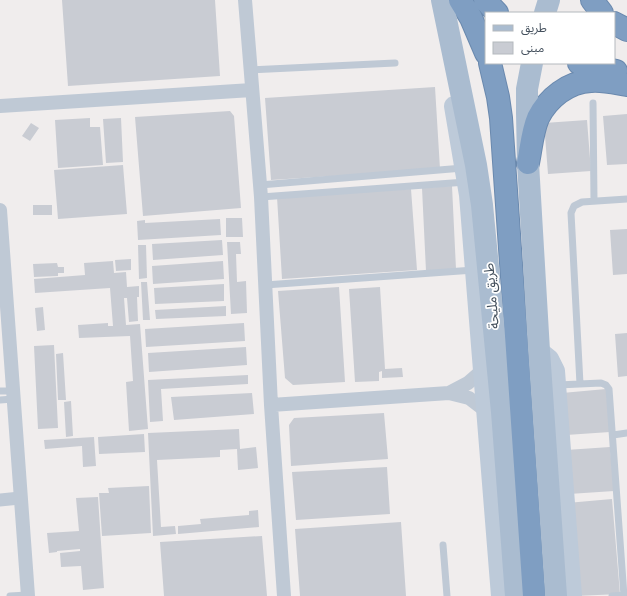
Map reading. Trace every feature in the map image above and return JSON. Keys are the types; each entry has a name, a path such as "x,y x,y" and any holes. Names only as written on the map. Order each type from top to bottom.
{"highway":[{"path":"460,0 471,18 485,50"},
{"path":"486,0 496,12"},
{"path":"592,0 601,12"},
{"path":"615,24 627,30"},
{"path":"490,64 501,118 534,596"},
{"path":"583,64 609,70 627,72"},
{"path":"528,163 538,119 544,107 553,97 564,89 576,84 590,81 604,81 627,85"}],"main road":[{"name":"طريق مليحة","path":"442,0 476,165 482,205 502,412 516,596"},
{"path":"540,12 542,0"},
{"path":"545,12 549,0"},
{"path":"532,64 527,89 528,163 556,596"}],"street":[{"path":"245,0 261,191 271,405 284,596"},
{"path":"436,0 466,175 470,208 501,596"},
{"path":"0,106 252,90"},
{"path":"0,217 6,395 20,498 27,595"},
{"path":"539,351 549,359 553,365 556,385 572,596"},
{"path":"449,393 468,383 484,369"},
{"path":"271,405 449,393 469,398 486,411"}],"lane":[{"path":"251,70 395,62"},
{"path":"593,104 594,201"},
{"path":"261,191 466,175"},
{"path":"261,191 466,175"},
{"path":"580,384 572,209 578,203 627,199"},
{"path":"265,285 474,270"},
{"path":"556,385 601,383 606,385 609,389 624,595 612,596"},
{"path":"613,435 627,433"},
{"path":"0,496 20,498"},
{"path":"0,502 20,498"},
{"path":"443,545 446,596"},
{"path":"10,596 27,595"}],"building":[{"path":"62,0 215,0 220,76 68,86"},
{"path":"435,87 440,169 271,180 265,98"},
{"path":"230,111 234,116 241,208 143,216 135,117"},
{"path":"627,114 627,164 607,165 603,116"},
{"path":"90,118 90,127 100,127 103,165 58,168 55,120"},
{"path":"121,118 123,162 106,163 103,119"},
{"path":"587,120 591,171 548,174 544,123"},
{"path":"31,123 39,128 30,141 22,136"},
{"path":"123,165 127,214 58,219 54,170"},
{"path":"452,186 456,269 426,271 422,188"},
{"path":"411,189 417,270 282,279 277,197"},
{"path":"33,205 52,205 52,215 33,215"},
{"path":"226,218 242,218 243,237 226,237"},
{"path":"220,219 221,235 138,240 137,221 145,220 145,223"},
{"path":"627,229 627,274 613,275 610,230"},
{"path":"222,240 223,255 153,260 152,244"},
{"path":"227,242 240,242 241,254 236,254 237,282 246,281 247,313 231,314"},
{"path":"138,245 146,245 147,278 139,279"},
{"path":"131,259 131,270 116,271 115,260"},
{"path":"113,261 114,273 126,272 127,287 139,286 139,297 137,297 138,321 129,322 127,298 124,298 126,325 140,324 148,429 129,431 126,382 133,381 130,336 79,338 78,325 108,323 108,326 113,326 110,288 35,293 34,279 85,275 84,263"},
{"path":"223,261 224,279 153,284 152,266"},
{"path":"57,263 58,267 64,267 64,273 58,273 58,276 34,277 33,264"},
{"path":"141,282 147,282 150,320 143,320"},
{"path":"224,284 224,301 155,304 154,288"},
{"path":"339,287 345,382 293,385 285,378 278,291"},
{"path":"380,287 385,369 402,368 403,377 382,378 382,371 379,372 379,381 355,382 349,289"},
{"path":"226,306 226,316 156,319 155,310"},
{"path":"43,307 45,330 37,331 35,308"},
{"path":"244,323 245,341 146,347 145,329"},
{"path":"627,333 627,376 618,377 615,334"},
{"path":"54,345 58,428 38,429 34,346"},
{"path":"246,347 247,365 149,372 148,353"},
{"path":"63,353 66,400 58,400 56,354"},
{"path":"248,375 248,384 161,389 163,421 150,422 148,380"},
{"path":"606,389 610,432 566,435 562,393"},
{"path":"252,393 254,414 174,420 171,397"},
{"path":"71,401 73,436 66,437 64,402"},
{"path":"384,413 388,459 291,466 289,425 294,418"},
{"path":"239,429 240,449 256,447 258,468 238,470 237,449 220,450 220,457 157,460 161,527 175,526 176,534 153,536 148,433"},
{"path":"144,434 145,452 99,454 98,437"},
{"path":"94,437 96,466 83,467 82,446 45,449 44,440"},
{"path":"610,447 614,491 569,494 566,450"},
{"path":"387,467 390,514 296,520 292,472"},
{"path":"149,486 151,533 102,536 99,493 109,493 108,488"},
{"path":"98,497 104,588 83,590 81,566 61,567 60,553 80,551 80,549 49,553 47,533 79,531 76,498"},
{"path":"612,499 620,594 575,596 567,503"},
{"path":"258,510 259,527 178,534 178,526 201,524 200,519 249,515 249,511"},
{"path":"401,522 406,596 300,596 295,529"},
{"path":"262,536 267,596 164,596 160,542"}]}
